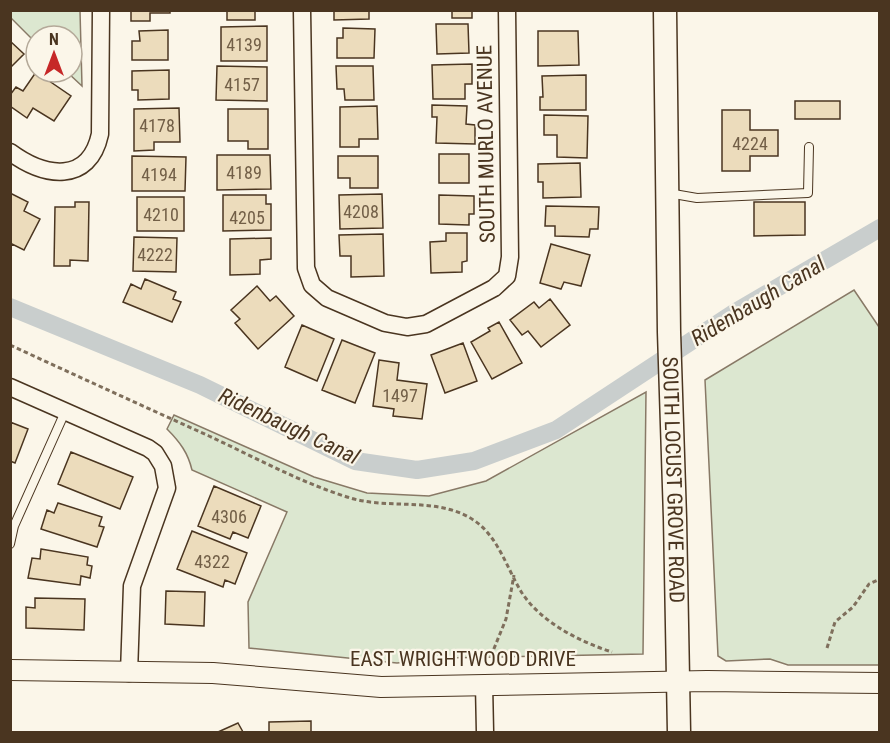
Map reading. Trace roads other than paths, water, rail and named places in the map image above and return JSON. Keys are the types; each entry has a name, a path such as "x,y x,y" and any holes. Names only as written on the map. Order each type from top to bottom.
{"main road":[{"name":"SOUTH LOCUST GROVE ROAD","path":"665,10 669,332 679,732"}],"street":[{"path":"10,152 24,162 45,171 66,172 84,164 97,149 100,134 101,10"},
{"name":"SOUTH MURLO AVENUE","path":"302,10 306,268 312,285 327,298 385,323 407,327 426,324 494,288 507,276 510,258 507,10"},
{"path":"10,387 148,448 155,453 163,466 167,488 132,586 129,673"},
{"name":"EAST WRIGHTWOOD DRIVE","path":"10,670 213,673 381,687 677,681 879,683"},
{"path":"484,684 485,732"}],"lane":[{"path":"668,192 697,198 808,193 809,147"},
{"path":"10,544 14,526 65,412"}],"waterway":[{"name":"Ridenbaugh Canal","path":"10,307 200,385 355,461 417,470 474,461 556,430 734,313 880,228"}]}
